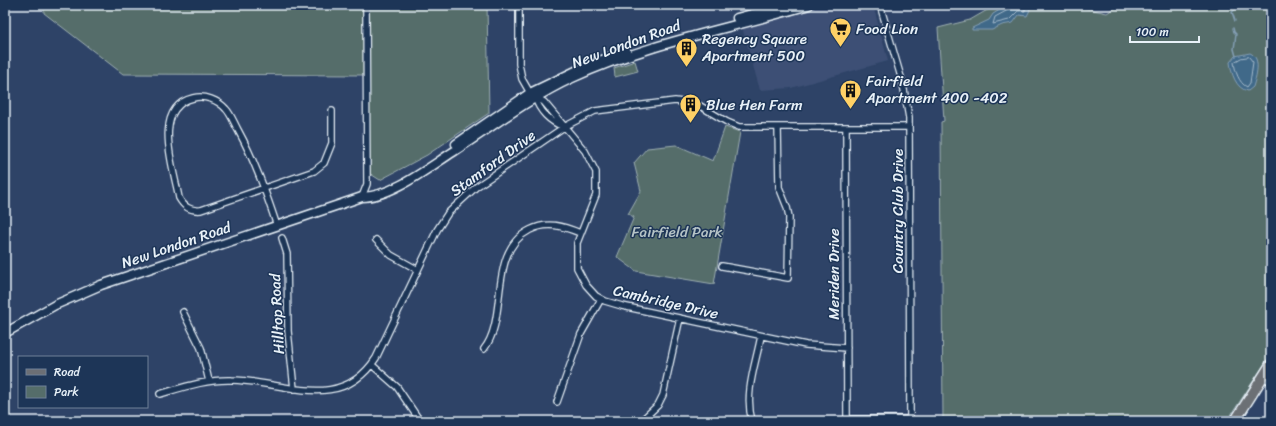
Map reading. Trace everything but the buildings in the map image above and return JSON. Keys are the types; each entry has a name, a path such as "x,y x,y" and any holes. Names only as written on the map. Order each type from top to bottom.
{"main road":[{"name":"New London Road","path":"5,333 36,314 84,292 362,197 371,197 413,177 533,95 567,74 614,54 785,5"},
{"name":"New London Road","path":"533,95 571,78 648,48 809,5"},
{"path":"1235,421 1270,367"}],"street":[{"path":"362,197 366,184 366,5"},
{"path":"520,5 520,69 522,79 533,95"},
{"name":"Country Club Drive","path":"880,5 906,93 910,127 910,420"},
{"name":"Cambridge Drive","path":"533,95 544,102 559,118 564,127 589,156 596,172 596,195 580,233 576,248 577,268 586,286 601,299 622,306 815,347 846,348"},
{"path":"277,226 264,189 250,152 227,110 218,102 201,97 185,100 177,106 169,120 167,131 179,198 183,204 194,210 201,210 264,189 314,171 324,164 332,143 332,111"},
{"name":"Stamford Drive","path":"160,394 208,381 234,380 314,392 334,390 354,381 372,365 442,221 463,197 564,127 595,111 679,101 690,102 703,106 733,125 746,127 910,127"},
{"path":"722,266 788,278 789,217 786,201 779,187 778,127"},
{"name":"Meriden Drive","path":"846,127 847,420"},
{"path":"484,349 492,334 505,259 513,243 527,231 544,225 562,226 580,233"},
{"name":"Hilltop Road","path":"282,238 287,254 288,331 294,389"},
{"path":"376,240 391,255 418,270"},
{"path":"558,402 581,334 601,299"},
{"path":"183,312 201,348 208,381"},
{"path":"641,421 658,405 663,395 680,318"},
{"path":"752,421 749,407 750,392 761,336"},
{"path":"372,365 397,388 420,421"},
{"path":"1262,378 1271,382"},
{"path":"847,420 910,420"}],"shaded area":[{"path":"822,5 873,5 888,61 791,88 760,90 742,27"}],"green space":[{"path":"44,5 363,5 364,75 123,74 44,13"},
{"path":"368,5 487,5 489,113 427,155 380,180 369,173"},
{"path":"996,5 1070,5 1107,13 1120,5 1271,5 1271,354 1227,421 943,421 941,122 944,121 938,28 970,20"},
{"path":"635,61 638,71 615,77 614,68"},
{"name":"Fairfield Park","path":"725,127 740,132 714,284 636,271 617,257 634,217 628,214 641,191 634,163 647,148 676,145 713,161"}],"water":[{"path":"1008,5 1028,5 1030,10 1027,16 1019,15 1013,23 1002,25 992,30 972,30 972,28 989,20 993,14"},
{"path":"1250,53 1254,55 1256,59 1257,68 1253,87 1248,91 1244,90 1237,84 1230,62 1235,56"}],"waterway":[{"path":"1235,21 1232,12 1236,9 1236,5"},
{"path":"1233,28 1236,34 1234,49 1236,56"}],"place":[{"name":"Food Lion","path":"840,48"},
{"name":"Regency Square Apartment 500","path":"686,68"},
{"name":"Fairfield Apartment 400 -402","path":"851,110"},
{"name":"Blue Hen Farm","path":"690,124"}]}
